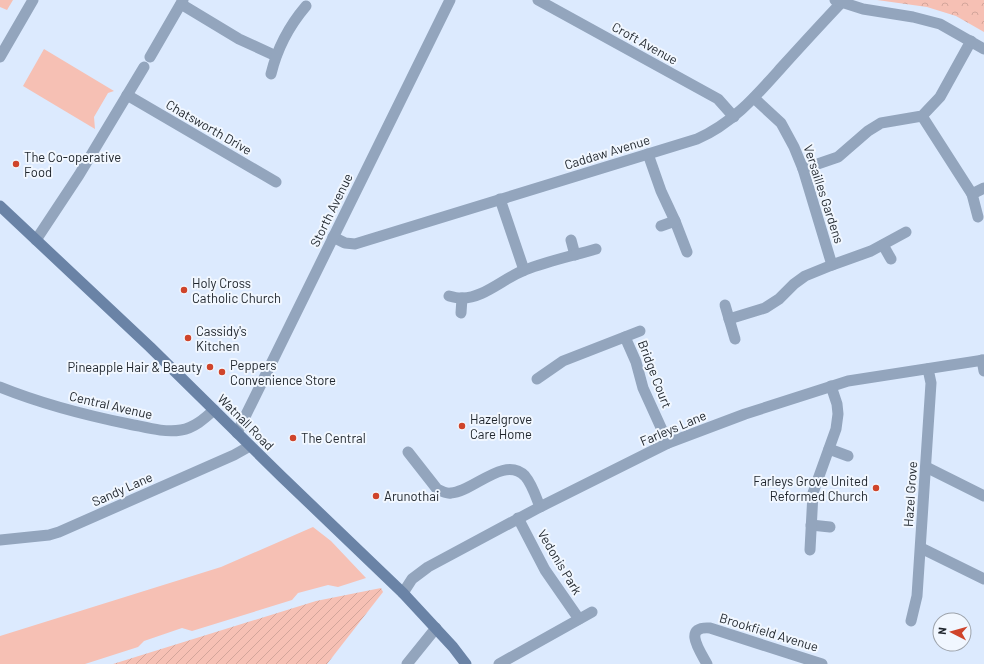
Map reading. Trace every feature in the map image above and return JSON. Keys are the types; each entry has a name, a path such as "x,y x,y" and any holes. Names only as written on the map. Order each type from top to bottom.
{"main road":[{"name":"Watnall Road","path":"0,206 150,347 250,446 403,593 453,647 466,664"}],"street":[{"path":"0,57 33,0"},
{"name":"Storth Avenue","path":"237,433 450,0"},
{"name":"Croft Avenue","path":"538,0 718,99 734,117"},
{"path":"838,1 863,9 913,17 940,24 984,48"},
{"name":"Caddaw Avenue","path":"333,237 344,243 355,244 697,139 710,133 734,117 754,98 838,1"},
{"path":"150,57 182,2 239,39 276,56"},
{"path":"271,74 276,56 294,20 306,6"},
{"path":"803,169 838,158 868,131 881,124 922,116 940,97 971,42"},
{"path":"36,240 79,175 144,67"},
{"name":"Chatsworth Drive","path":"127,95 276,182"},
{"name":"Versailles Gardens","path":"754,98 781,123 794,147 803,169 832,265"},
{"path":"922,116 972,194 978,216"},
{"path":"648,154 661,191 687,252"},
{"path":"972,194 984,188"},
{"path":"500,199 524,270"},
{"path":"661,226 675,221"},
{"name":"Versailles Gardens","path":"729,319 765,308 779,299 804,276 870,251 906,232"},
{"path":"571,240 575,255"},
{"path":"883,245 891,259"},
{"path":"449,296 462,298 474,296 524,270 596,249"},
{"path":"461,313 462,298"},
{"path":"725,305 735,339"},
{"name":"Bridge Court","path":"537,379 563,361 640,331"},
{"name":"Bridge Court","path":"625,337 636,362 643,388 668,443"},
{"name":"Farleys Lane","path":"403,593 412,579 428,567 540,506 668,443 745,414 848,381 928,369 984,364"},
{"name":"Hazel Grove","path":"911,621 917,596 921,548 931,384 928,369"},
{"path":"810,550 813,493 836,428 838,414 837,404 831,386"},
{"name":"Central Avenue","path":"0,387 52,406 151,429 168,431 179,431 190,428 214,410"},
{"name":"Sandy Lane","path":"0,540 50,535 59,532 234,456 250,446"},
{"path":"829,449 848,456"},
{"path":"408,452 437,489 443,492 459,492 502,470 511,470 519,472 526,477 540,506"},
{"path":"926,467 984,496"},
{"name":"Vedonis Park","path":"518,518 545,570 579,619"},
{"path":"811,526 830,527"},
{"path":"921,548 984,579"},
{"path":"498,664 592,612"},
{"name":"Brookfield Avenue","path":"707,664 694,633 701,627 710,628 822,664"},
{"path":"407,664 436,628"}],"green space":[{"path":"0,0 13,0 7,10 0,7"},
{"path":"877,0 984,0 984,32 956,16 927,7"},
{"path":"44,49 114,91 108,93 94,117 95,129 23,86"},
{"path":"313,527 331,541 366,578 338,587 328,585 298,593 292,600 192,631 182,628 144,641 138,647 85,664 0,664 0,636 221,567"},
{"path":"381,588 383,592 327,664 113,664 316,601"}],"place":[{"name":"The Co-operative Food","path":"16,164"},
{"name":"Holy Cross Catholic Church","path":"184,290"},
{"name":"Cassidy's Kitchen","path":"188,338"},
{"name":"Pineapple Hair & Beauty","path":"210,367"},
{"name":"Peppers Convenience Store","path":"222,372"},
{"name":"Hazelgrove Care Home","path":"462,426"},
{"name":"The Central","path":"293,438"},
{"name":"Farleys Grove United Reformed Church","path":"876,488"},
{"name":"Arunothai","path":"376,496"}]}
